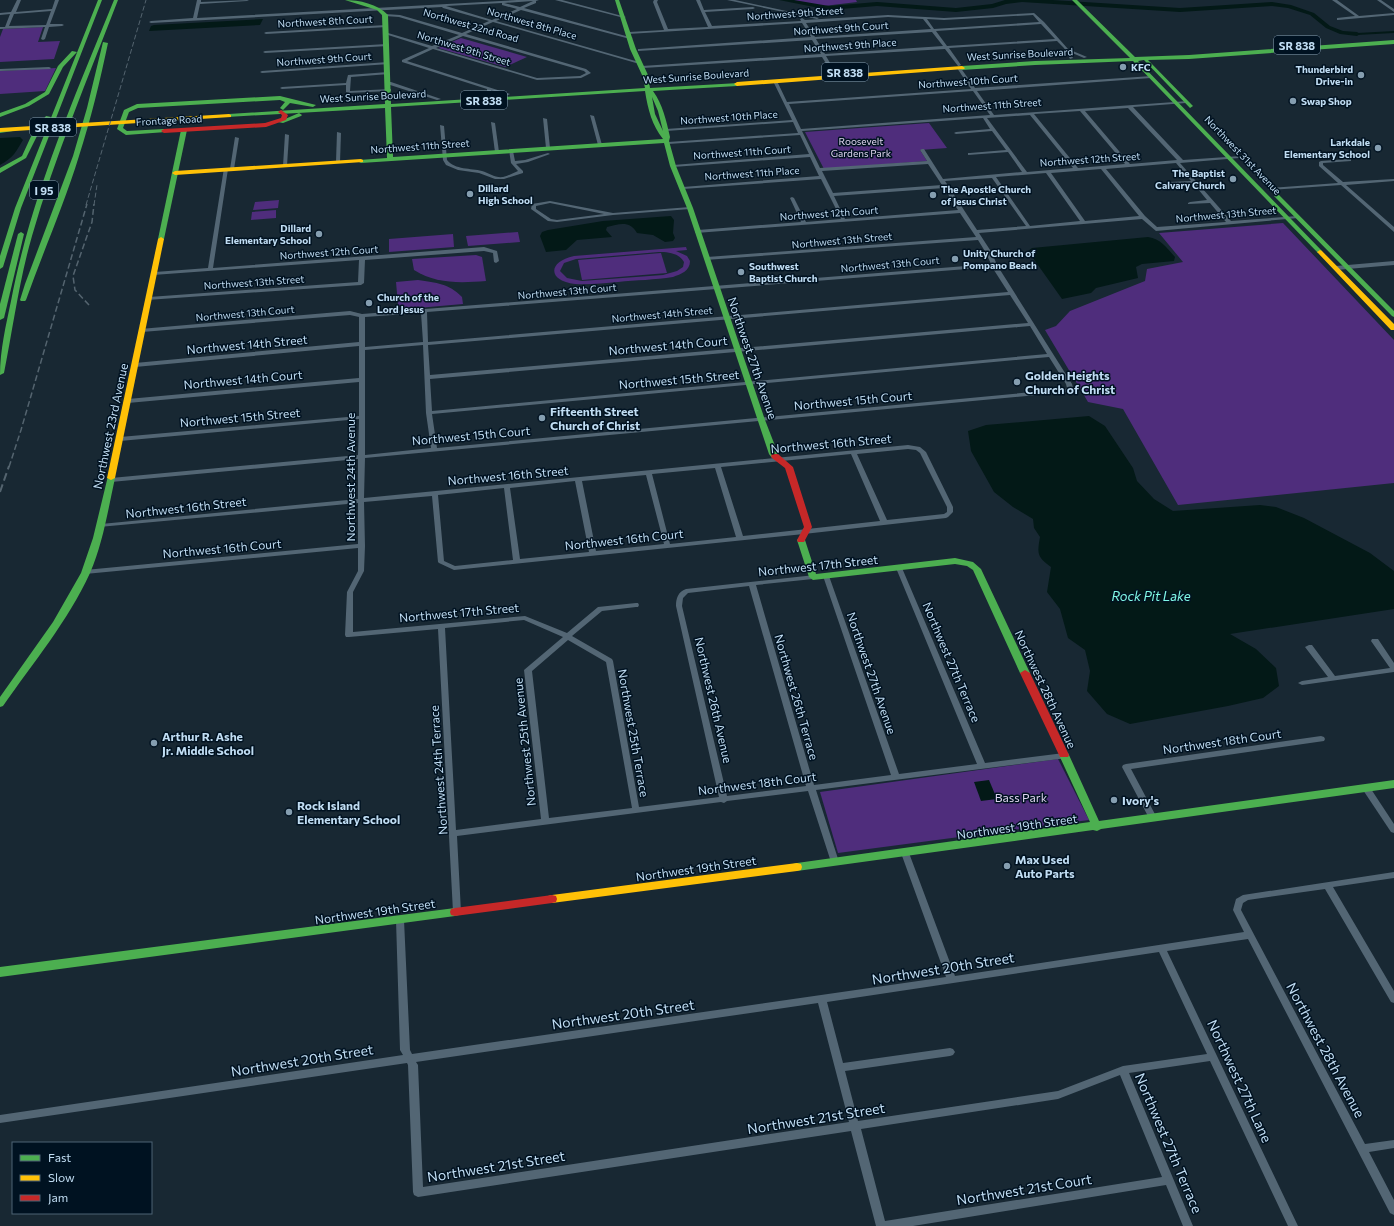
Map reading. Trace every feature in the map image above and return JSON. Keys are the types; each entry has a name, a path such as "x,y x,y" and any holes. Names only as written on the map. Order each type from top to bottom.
{"main road":[{"name":"I 95","path":"0,237 94,0"},
{"path":"0,267 18,208 100,0"},
{"path":"0,318 19,240 29,208 75,85 109,0"},
{"name":"I 95","path":"0,373 23,262 36,216 77,99 116,0"},
{"name":"Northwest 22nd Road","path":"347,0 382,12"},
{"name":"Northwest 31st Avenue","path":"1074,0 1101,19 1181,103 1229,157 1394,328"},
{"name":"Northwest 27th Avenue","path":"618,1 649,88 655,95 662,113 673,166 690,208 773,454 789,467 807,521 808,527 801,540 813,577"},
{"name":"Northwest 31st Avenue","path":"1086,8 1137,57 1151,77 1239,157 1394,315"},
{"path":"382,12 387,44 390,104 390,159"},
{"path":"2,362 15,336 31,273 65,187 95,95 107,36 106,24"},
{"name":"West Sunrise Boulevard","path":"0,124 22,126 775,81 956,67 972,64 1085,57 1137,57 1394,39"},
{"name":"West Sunrise Boulevard","path":"390,104 488,92 508,94 649,88 834,73 1394,42"},
{"path":"0,115 27,105 47,93 52,86 61,66 74,52"},
{"path":"775,81 821,74"},
{"name":"Frontage Road","path":"284,99 283,111 266,125 132,133 120,129 126,111 137,106 284,99"},
{"path":"283,111 318,108"},
{"path":"0,171 24,157 36,132 48,117"},
{"name":"West Sunrise Boulevard","path":"0,131 11,130 22,126"},
{"name":"Northwest 23rd Avenue","path":"0,704 69,603 85,572 101,526 184,130"},
{"name":"Northwest 11th Street","path":"175,173 511,151 548,151 666,138"},
{"path":"1253,182 1270,189"},
{"name":"Northwest 17th Street","path":"813,577 955,561 970,564"},
{"name":"Northwest 28th Avenue","path":"970,564 978,569 1097,827"},
{"name":"Northwest 19th Street","path":"0,972 905,853 1394,784"}],"street":[{"path":"6,28 19,0"},
{"path":"43,39 57,0"},
{"path":"195,19 198,2 247,0"},
{"path":"497,2 538,0"},
{"path":"488,92 401,62 538,0"},
{"path":"557,0 624,17"},
{"path":"656,0 655,2 666,30"},
{"path":"698,0 710,28"},
{"path":"729,0 830,20"},
{"path":"1334,0 1358,17"},
{"path":"1379,0 1394,11"},
{"path":"151,22 382,12 465,2 489,1 630,35"},
{"name":"Northwest 8th Place","path":"438,5 622,57 638,58"},
{"path":"703,11 762,7"},
{"path":"0,14 53,10"},
{"name":"Northwest 22nd Road","path":"382,12 585,70 589,74"},
{"name":"Northwest 9th Street","path":"630,35 666,30 888,16 944,20 1034,14 1043,23"},
{"path":"1338,19 1394,14"},
{"path":"800,15 834,73"},
{"path":"925,19 947,47 956,67 992,116"},
{"path":"1043,23 1059,40 1071,58"},
{"name":"Northwest 9th Court","path":"638,58 814,39 1043,23"},
{"path":"0,28 62,25"},
{"name":"Northwest 9th Street","path":"386,30 431,48 532,79 581,77 589,74"},
{"name":"Northwest 8th Court","path":"266,33 386,30"},
{"name":"Northwest 9th Place","path":"638,58 825,56 1059,40"},
{"path":"265,52 387,44"},
{"path":"1066,49 1085,57"},
{"name":"Northwest 9th Court","path":"262,72 388,64"},
{"path":"0,70 49,68"},
{"path":"388,73 349,76 348,92 389,86 439,99"},
{"path":"589,74 596,75"},
{"name":"Northwest 10th Court","path":"786,103 1151,77"},
{"path":"775,81 844,221"},
{"path":"282,88 348,84"},
{"name":"Northwest 11th Street","path":"666,138 800,132 1031,113 1181,103"},
{"path":"1130,106 1230,223"},
{"path":"1081,110 1128,165"},
{"path":"1031,113 1076,169"},
{"path":"592,116 600,145"},
{"path":"984,117 1025,173"},
{"path":"513,163 526,161 548,151 545,119"},
{"name":"Northwest 10th Place","path":"666,138 795,121"},
{"path":"492,123 497,152"},
{"path":"442,126 445,160 454,167 480,172 498,178 521,172 513,163 511,151"},
{"path":"956,133 994,130"},
{"path":"338,162 339,132"},
{"path":"285,166 287,135"},
{"path":"210,270 229,169 237,138"},
{"path":"922,150 979,238 1050,355"},
{"path":"970,154 1008,151"},
{"name":"Northwest 11th Court","path":"673,166 812,155"},
{"name":"Northwest 12th Street","path":"942,180 1239,157"},
{"path":"1349,160 1321,162 1321,165 1336,180 1344,184 1394,230"},
{"path":"819,170 930,162"},
{"path":"1102,167 1143,217"},
{"path":"1047,171 1084,222"},
{"path":"993,176 1029,227"},
{"name":"Northwest 11th Place","path":"683,188 822,177"},
{"path":"1270,189 1394,180"},
{"path":"1170,183 1194,182"},
{"path":"831,195 946,186"},
{"path":"792,198 804,224"},
{"path":"1190,203 1211,201"},
{"path":"612,214 550,202 534,205 533,209 550,220 557,221 612,214 690,208"},
{"name":"Northwest 12th Court","path":"698,232 962,211"},
{"path":"975,232 1143,217"},
{"name":"Northwest 13th Street","path":"1143,217 1156,228 1298,217"},
{"name":"Northwest 13th Street","path":"707,259 979,238"},
{"name":"Northwest 12th Court","path":"155,274 484,249 495,252 496,261"},
{"name":"Northwest 13th Street","path":"149,299 362,283 362,259"},
{"path":"1336,268 1394,263"},
{"name":"Northwest 13th Court","path":"142,330 350,313 362,316 424,312 994,265"},
{"name":"Northwest 14th Street","path":"135,365 427,343 1012,293"},
{"path":"424,312 427,343 429,413 434,449"},
{"name":"Northwest 24th Avenue","path":"350,635 350,592 361,571 362,546 362,316"},
{"name":"Northwest 14th Court","path":"428,377 1031,324"},
{"name":"Northwest 15th Street","path":"429,413 1050,355"},
{"name":"Northwest 15th Court","path":"111,480 1067,391 1070,388 1050,355"},
{"name":"Northwest 14th Court","path":"128,401 361,380"},
{"name":"Northwest 15th Street","path":"120,439 362,417"},
{"name":"Northwest 16th Street","path":"101,526 908,447 918,448 923,452 950,507 950,512"},
{"path":"853,452 884,522"},
{"path":"717,465 740,538"},
{"path":"648,472 667,545"},
{"path":"578,479 593,553"},
{"path":"507,486 517,561"},
{"name":"Northwest 16th Court","path":"435,493 441,562 454,568 805,532 946,516 950,512"},
{"name":"Northwest 16th Court","path":"85,572 362,546"},
{"name":"Northwest 27th Terrace","path":"899,568 982,766"},
{"name":"Northwest 27th Avenue","path":"826,576 896,777"},
{"name":"Northwest 17th Street","path":"679,606 680,596 686,592 813,577"},
{"name":"Northwest 26th Terrace","path":"752,584 811,788 835,862"},
{"name":"Northwest 25th Avenue","path":"545,822 528,670 567,636 603,608 636,605"},
{"name":"Northwest 26th Avenue","path":"679,606 724,800"},
{"name":"Northwest 17th Street","path":"350,635 525,618 567,636"},
{"name":"Northwest 24th Terrace","path":"441,626 454,833 457,912"},
{"name":"Northwest 25th Terrace","path":"567,636 609,661 636,810"},
{"path":"1302,683 1394,669 1375,641"},
{"path":"1309,647 1333,679"},
{"name":"Northwest 18th Court","path":"1153,818 1126,768 1321,739"},
{"name":"Northwest 18th Court","path":"454,833 1064,756"},
{"path":"1366,788 1394,830"},
{"path":"905,853 952,980"},
{"path":"1394,875 1327,885 1394,999"},
{"name":"Northwest 28th Avenue","path":"1327,885 1246,896 1239,901 1237,910 1249,936 1394,1210"},
{"path":"400,920 405,1050 408,1058"},
{"name":"Northwest 20th Street","path":"0,1119 408,1058 822,1000 1249,936"},
{"name":"Northwest 27th Lane","path":"1162,949 1293,1226"},
{"path":"822,1000 854,1126 882,1226"},
{"path":"839,1068 950,1052"},
{"name":"Northwest 21st Street","path":"408,1058 413,1065 418,1192 1058,1095 1123,1070 1214,1057"},
{"name":"Northwest 27th Terrace","path":"1123,1070 1188,1226"},
{"path":"1362,1149 1394,1144"},
{"name":"Northwest 21st Court","path":"882,1226 1169,1180"}],"green space":[{"path":"787,0 856,0 857,2 824,6"},
{"path":"43,27 38,42 60,41 54,59 0,62 0,37 3,29"},
{"path":"461,38 527,57 505,67 438,48"},
{"path":"56,68 45,91 0,94 0,71"},
{"name":"Roosevelt Gardens Park","path":"929,123 947,148 920,150 927,161 824,169 805,132"},
{"path":"279,200 278,208 253,210 255,202"},
{"path":"276,210 276,218 251,220 252,212"},
{"path":"1283,223 1394,340 1394,483 1178,505 1123,409 1088,402 1045,330 1056,326 1070,311 1145,281 1147,269 1183,262 1159,233"},
{"path":"518,232 520,242 468,246 466,236"},
{"path":"453,234 454,247 389,252 389,239"},
{"path":"686,247 687,250 676,251 687,256 690,264 687,270 673,277 575,284 560,279 554,271 559,262 574,256","holes":["659,252 670,253 679,257 684,262 683,267 677,271 663,275 582,281 567,278 560,271 564,263 576,259"]},
{"path":"661,253 667,273 582,280 578,260"},
{"path":"476,255 482,257 486,281 448,282 431,278 414,270 412,259"},
{"path":"418,280 447,286 462,297 463,304 406,309 398,305 396,282"},
{"name":"Bass Park","path":"1058,759 1089,820 838,853 820,792"}],"water":[{"path":"263,19 260,25 149,31 151,26 154,25"},
{"path":"20,137 23,140 16,152 0,165 0,138"},
{"path":"671,216 674,220 673,233 675,238 673,241 665,242 653,235 637,233 631,226 620,224 607,227 606,230 612,237 577,240 566,250 546,252 540,236 542,232 548,230 603,221"},
{"path":"1148,237 1153,238 1163,244 1175,257 1174,261 1142,264 1136,267 1138,278 1096,288 1091,293 1062,299 1028,251 1032,248"},
{"name":"Rock Pit Lake","path":"1089,416 1105,426 1133,468 1137,481 1154,499 1173,511 1260,505 1276,507 1304,518 1370,553 1394,571 1394,609 1230,634 1256,649 1276,668 1279,686 1263,698 1130,724 1107,714 1087,691 1090,671 1085,650 1068,638 1060,609 1047,592 1051,567 1039,555 1038,547 1040,537 1034,528 1033,519 1013,507 994,492 971,451 968,431 986,425"},
{"path":"989,780 997,799 981,801 974,782"}],"waterway":[{"path":"782,0 829,8 849,5 877,4 956,10 993,6 1005,2 1022,0 1180,10 1272,4 1289,6 1312,14 1328,27 1342,33 1357,34"},
{"path":"1357,34 1394,32"}],"railway":[{"path":"86,205 146,0"},
{"path":"94,205 97,185"},
{"path":"9,467 87,204"},
{"path":"89,305 75,290 73,276 92,222 94,204"},
{"path":"0,492 9,466"}],"traffic: fast":[{"path":"0,267 18,208 100,0"},
{"path":"0,373 28,238 63,136 116,0"},
{"path":"347,0 379,9 385,15 390,159"},
{"path":"617,0 633,49 645,75 652,114 659,130 666,139"},
{"path":"1074,0 1130,55 1320,252"},
{"path":"962,68 1035,63 1189,57 1394,42"},
{"path":"23,300 76,156 90,108 105,43"},
{"path":"0,115 27,105 47,93 61,66 74,52"},
{"path":"1146,61 1190,106"},
{"path":"229,116 737,84"},
{"path":"649,90 656,99 661,111 667,137 666,141 673,166 690,208 761,420 775,456"},
{"path":"164,131 126,133 120,129 126,111 137,106 280,98 289,101 283,108"},
{"path":"289,101 313,105"},
{"path":"281,122 299,115"},
{"path":"0,171 24,157 36,132 48,117"},
{"path":"0,131 11,130"},
{"path":"161,239 184,130"},
{"path":"361,161 666,141"},
{"path":"1277,196 1394,315"},
{"path":"0,318 21,234"},
{"path":"0,704 56,624 85,573 97,538 111,478"},
{"path":"801,540 813,577 955,561 970,564 977,569 1025,673"},
{"path":"1064,755 1097,827"},
{"path":"797,867 1394,784"},
{"path":"0,972 455,912"}],"traffic: slow":[{"path":"737,84 962,68"},
{"path":"0,130 229,116"},
{"path":"175,173 361,161"},
{"path":"111,478 161,239"},
{"path":"1320,252 1394,328"},
{"path":"552,899 797,867"}],"traffic: jam":[{"path":"164,131 266,125 284,119 285,115 281,112"},
{"path":"775,456 789,467 807,521 808,527 801,540"},
{"path":"1025,673 1064,755"},
{"path":"455,912 552,899"}],"place":[{"name":"KFC","path":"1123,67"},
{"name":"Thunderbird Drive-in","path":"1361,75"},
{"name":"Swap Shop","path":"1293,101"},
{"name":"Larkdale Elementary School","path":"1378,148"},
{"name":"The Baptist Calvary Church","path":"1233,179"},
{"name":"Dillard High School","path":"470,194"},
{"name":"The Apostle Church of Jesus Christ","path":"933,195"},
{"name":"Dillard Elementary School","path":"319,234"},
{"name":"Unity Church of Pompano Beach","path":"955,259"},
{"name":"Southwest Baptist Church","path":"741,272"},
{"name":"Church of the Lord Jesus","path":"369,303"},
{"name":"Golden Heights Church of Christ","path":"1017,382"},
{"name":"Fifteenth Street Church of Christ","path":"542,418"},
{"name":"Arthur R. Ashe Jr. Middle School","path":"154,743"},
{"name":"Ivory's","path":"1114,800"},
{"name":"Rock Island Elementary School","path":"289,812"},
{"name":"Max Used Auto Parts","path":"1007,866"}]}
